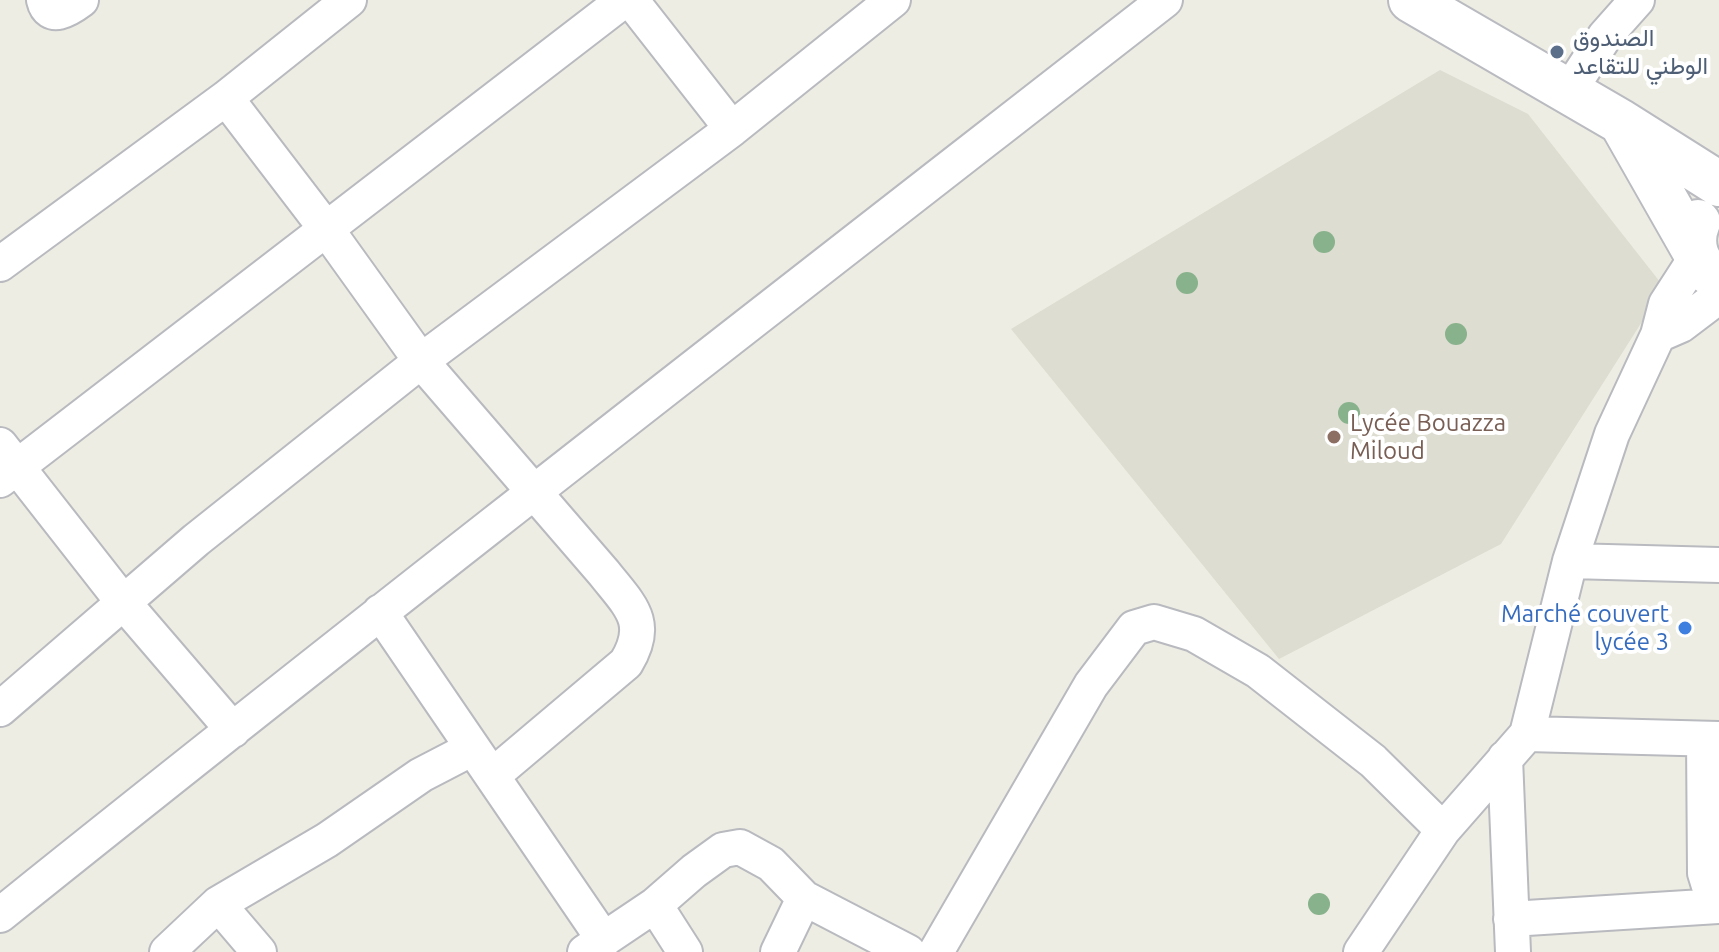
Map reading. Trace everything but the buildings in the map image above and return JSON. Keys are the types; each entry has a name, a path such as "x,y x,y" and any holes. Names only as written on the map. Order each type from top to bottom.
{"street":[{"path":"44,0 45,7 61,13 81,0"},
{"path":"0,264 226,98 349,0"},
{"path":"233,730 5,464 327,230 624,0"},
{"path":"631,0 732,129"},
{"path":"0,709 196,540 421,361 732,129 893,0"},
{"path":"0,915 380,612 1165,0"},
{"path":"1411,0 1621,122 1719,184"},
{"path":"1569,91 1605,36 1637,0"},
{"path":"226,98 327,230 421,361 627,602 638,623 637,645 626,663 492,776"},
{"path":"1621,122 1703,261"},
{"path":"1703,261 1693,236 1696,224 1703,212 1719,201"},
{"path":"1703,261 1666,304 1658,335 1612,434 1570,561 1516,746 1512,936 1719,906"},
{"path":"1658,335 1681,325 1719,296"},
{"path":"1570,561 1719,565"},
{"path":"380,612 492,776 594,946 655,905 723,850 740,847 771,864 804,898 908,952"},
{"path":"936,952 1091,685 1134,628 1154,622 1194,634 1258,671 1373,761 1443,830"},
{"path":"1361,952 1443,830 1516,746 1712,739 1705,873 1709,886 1719,898"},
{"path":"167,952 218,904 327,840 421,775 473,748"},
{"path":"778,952 804,898"},
{"path":"218,904 259,952"},
{"path":"655,905 685,952"}],"shaded area":[{"name":"Lycée Bouazza Miloud","path":"1440,70 1528,114 1664,287 1501,544 1279,659 1011,329"}],"place":[{"name":"الصندوق الوطني للتقاعد","path":"1557,52"},
{"name":"Lycée Bouazza Miloud","path":"1334,437"},
{"name":"Marché couvert lycée 3","path":"1685,628"}]}
